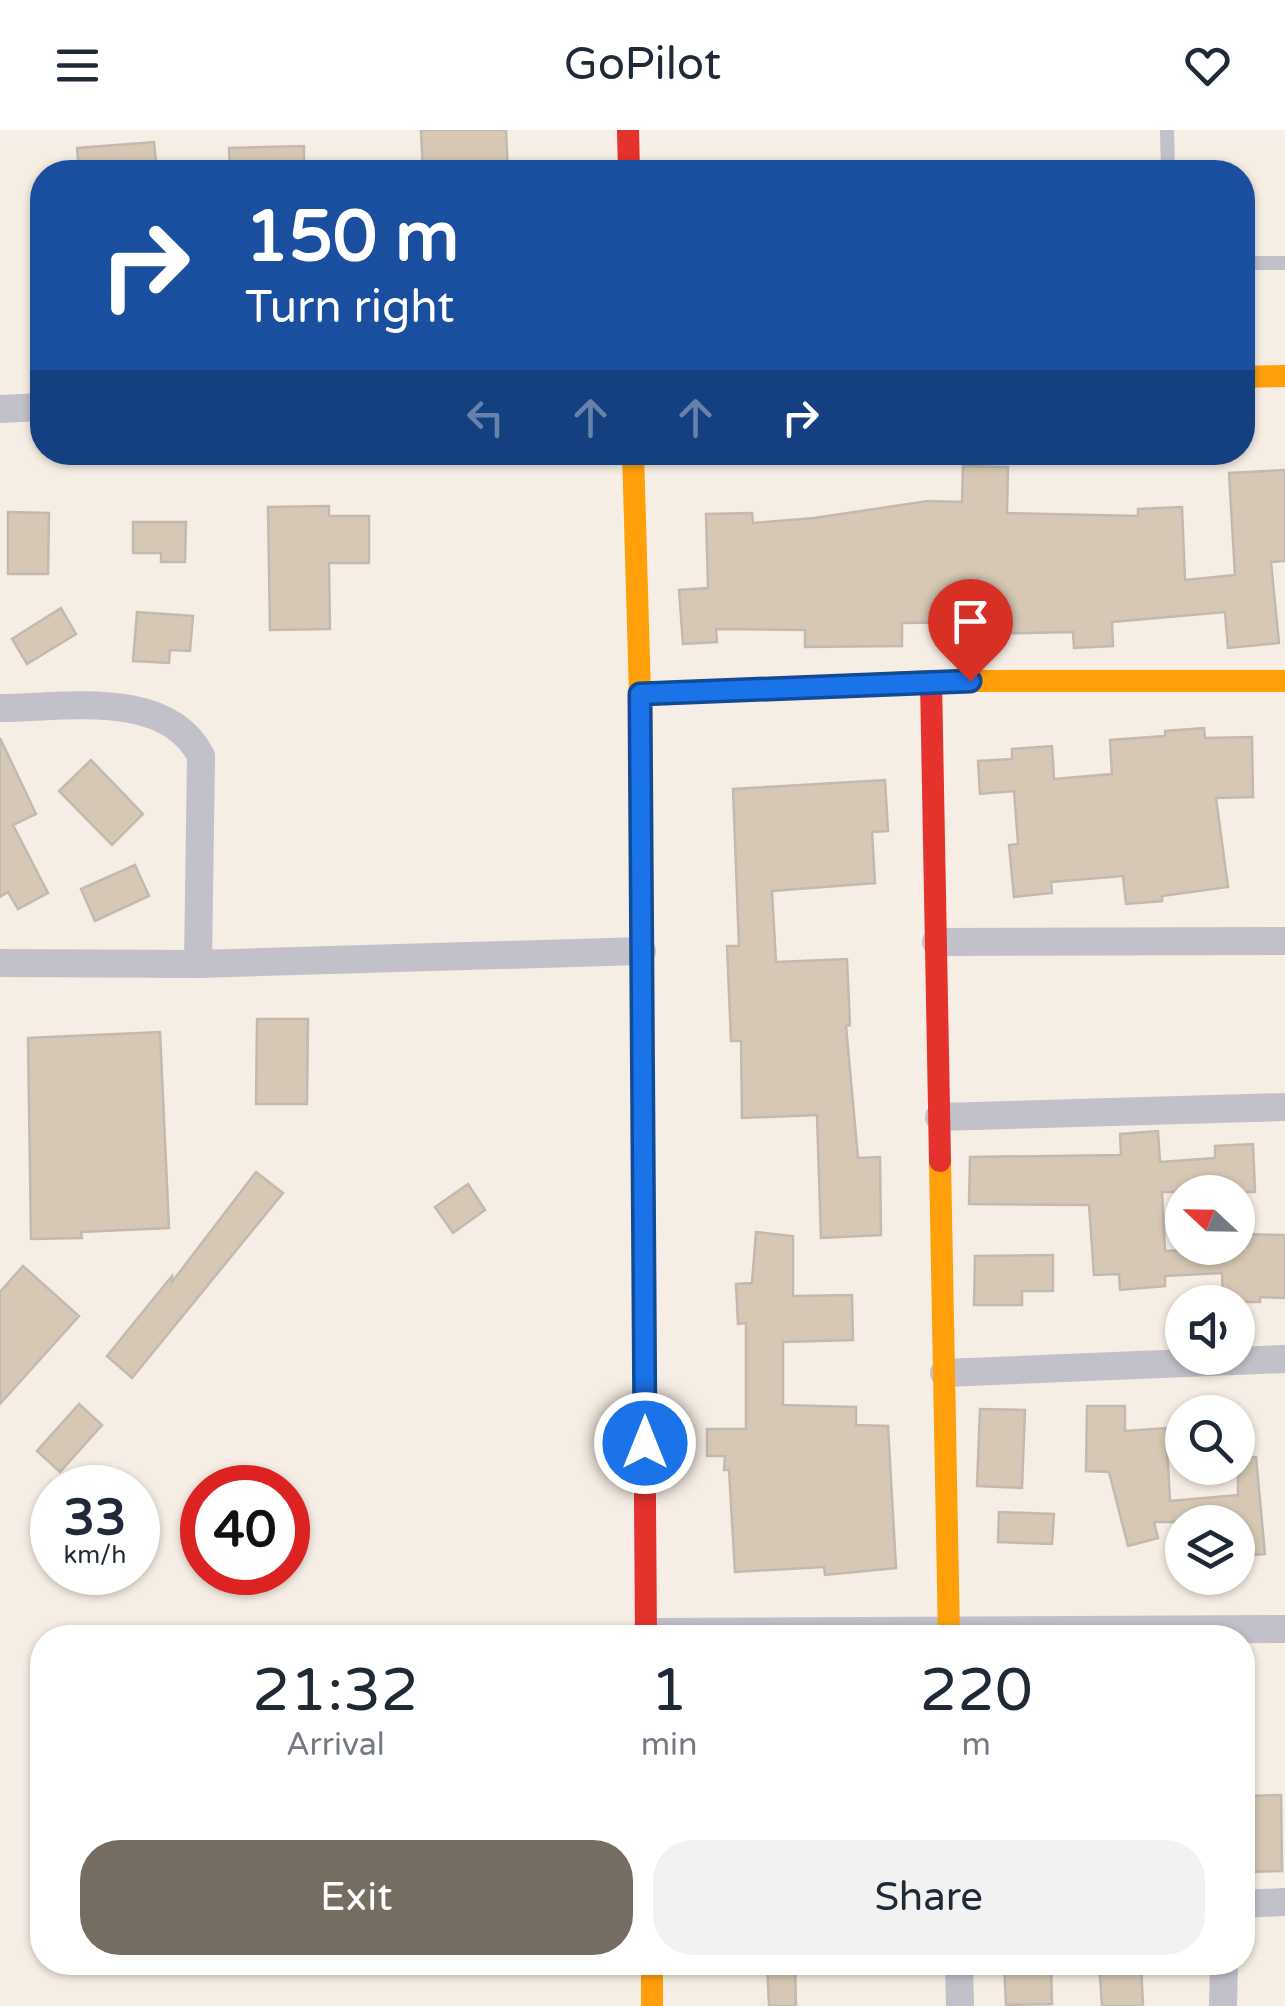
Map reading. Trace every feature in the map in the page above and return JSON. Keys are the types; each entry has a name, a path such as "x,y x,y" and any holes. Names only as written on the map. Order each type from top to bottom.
{"street":[{"path":"628,130 629,160"},
{"path":"1255,377 1285,376"},
{"path":"0,409 30,408"},
{"path":"634,465 640,694 646,1625"},
{"path":"640,694 931,681 1285,682"},
{"path":"931,681 949,1625"},
{"path":"0,708 106,707 142,712 175,723 191,737 201,756 198,964"},
{"path":"936,942 1285,941"},
{"path":"0,963 198,964 642,951"},
{"path":"939,1117 1285,1107"},
{"path":"944,1373 1285,1360"},
{"path":"1255,1630 1285,1629"},
{"path":"1255,1903 1285,1902"},
{"path":"652,1975 652,2006"},
{"path":"959,1975 960,2006"},
{"path":"1224,1975 1224,2006"}],"lane":[{"path":"1167,130 1168,160"},
{"path":"1255,263 1285,262"}],"building":[{"path":"421,130 506,130 507,160 422,160"},
{"path":"154,142 156,160 78,160 77,148"},
{"path":"304,146 304,160 230,160 229,148"},
{"path":"963,466 1008,467 1007,513 1138,516 1138,509 1182,507 1185,580 1235,575 1229,473 1285,470 1285,561 1271,562 1279,643 1228,648 1225,612 1112,622 1113,646 1074,648 1073,632 986,634 986,622 902,623 902,646 805,647 805,630 716,629 717,642 683,644 679,590 708,588 706,514 752,513 753,523 928,501 962,502"},
{"path":"329,506 329,516 369,516 369,563 329,563 330,629 270,630 268,507"},
{"path":"8,512 49,513 48,574 8,574"},
{"path":"133,522 186,522 185,562 161,562 161,553 133,553"},
{"path":"61,608 76,634 27,664 12,639"},
{"path":"137,612 193,616 190,651 170,650 169,663 133,661"},
{"path":"1204,728 1205,738 1252,737 1253,797 1216,798 1228,887 1126,904 1123,876 1051,882 1052,893 1014,897 1009,845 1018,844 1014,791 980,794 978,761 1012,759 1012,749 1052,746 1054,779 1112,774 1110,740"},
{"path":"0,738 36,814 13,825 48,893 18,909 8,892 0,897"},
{"path":"91,760 143,814 112,845 59,791"},
{"path":"885,780 888,831 872,832 875,883 772,891 776,962 847,959 850,1025 846,1026 858,1158 880,1157 881,1235 821,1238 817,1115 742,1118 741,1041 731,1041 727,946 739,946 733,789"},
{"path":"135,865 149,896 95,921 81,889"},
{"path":"257,1019 308,1019 307,1104 256,1104"},
{"path":"160,1032 169,1228 81,1232 82,1238 31,1239 28,1038"},
{"path":"1158,1131 1160,1162 1215,1158 1215,1146 1253,1144 1254,1175 1165,1175 1165,1265 1255,1265 1255,1234 1285,1235 1285,1298 1260,1297 1260,1302 1255,1302 1255,1285 1222,1285 1222,1273 1165,1276 1165,1286 1120,1290 1119,1274 1094,1275 1089,1205 969,1204 970,1157 1121,1155 1120,1134"},
{"path":"256,1172 283,1193 132,1378 107,1356 172,1276 172,1282"},
{"path":"468,1184 485,1210 453,1233 435,1207"},
{"path":"756,1232 793,1236 793,1296 852,1295 853,1340 783,1342 783,1405 856,1407 856,1425 888,1426 896,1568 825,1575 824,1567 735,1572 729,1470 724,1470 725,1456 707,1456 707,1429 746,1429 746,1323 738,1324 736,1284 752,1283"},
{"path":"1053,1255 1053,1291 1022,1291 1022,1305 974,1305 975,1256"},
{"path":"23,1266 79,1316 0,1404 0,1292"},
{"path":"79,1404 102,1425 66,1465 52,1465 37,1451"},
{"path":"1087,1406 1125,1406 1125,1431 1165,1428 1165,1485 1169,1485 1170,1501 1238,1495 1238,1485 1255,1485 1256,1457 1265,1554 1255,1555 1255,1505 1165,1505 1165,1522 1154,1522 1158,1538 1128,1546 1109,1472 1086,1471"},
{"path":"980,1409 1025,1410 1022,1488 977,1486"},
{"path":"999,1512 1054,1514 1052,1544 998,1542"},
{"path":"1281,1795 1282,1871 1255,1872 1255,1796"},
{"path":"768,1975 795,1975 796,2006 769,2006"},
{"path":"1005,1975 1051,1975 1052,2004 1006,2005"},
{"path":"1100,1975 1142,1975 1143,2006 1102,2006"}],"traffic: slow":[{"path":"1255,377 1285,376"},
{"path":"633,465 640,695 643,1220"},
{"path":"640,695 931,681 1285,681"},
{"path":"940,1161 949,1625"},
{"path":"652,1975 652,2006"}],"traffic: jam":[{"path":"628,130 629,160"},
{"path":"931,681 940,1161"},
{"path":"643,1220 646,1625"}],"route":[{"path":"645,1443 640,694 970,681"}]}
